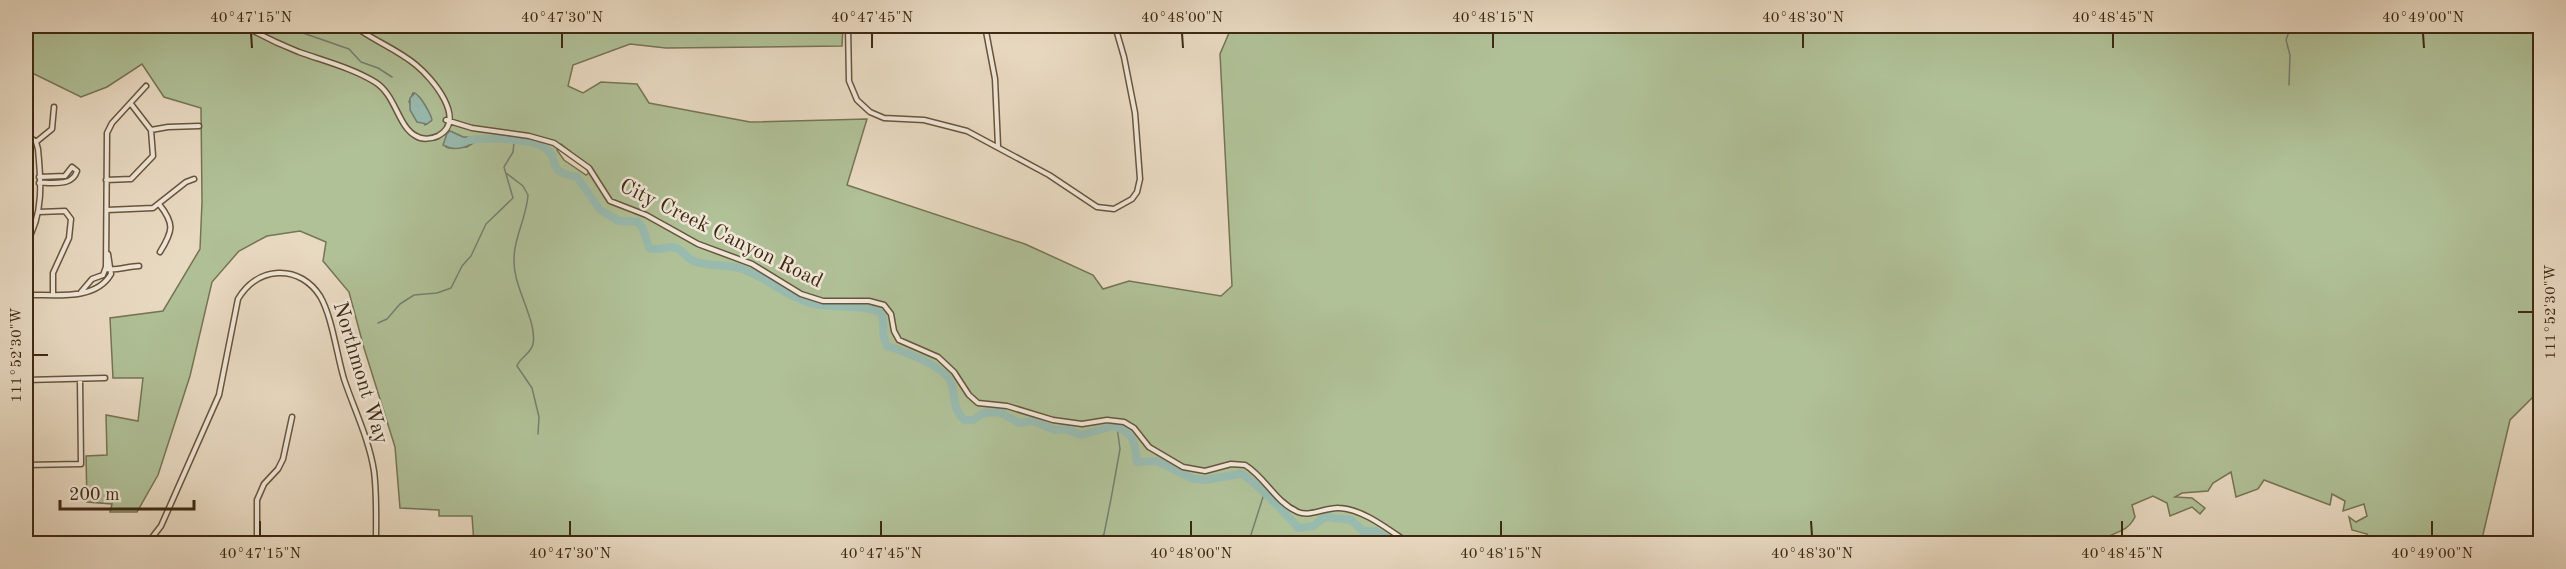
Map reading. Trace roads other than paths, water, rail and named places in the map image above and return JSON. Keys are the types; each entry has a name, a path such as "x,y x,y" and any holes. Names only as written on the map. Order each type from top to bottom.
{"street":[{"path":"245,26 295,51 357,73 377,83 389,95 407,128 416,136 426,139 438,136 448,121 449,110 446,101 423,72 410,60 354,26"},
{"path":"848,26 849,81 857,100 870,112 884,118 947,125 998,146 1049,175 1097,207 1114,209 1127,204 1139,186 1138,139 1131,89 1115,26"},
{"path":"985,26 995,79 998,146"},
{"path":"81,292 92,279 103,275 106,269 107,133 115,120 146,86"},
{"path":"106,180 131,179 149,163 154,151 151,130 131,104"},
{"path":"36,142 52,129 54,107"},
{"name":"City Creek Canyon Road","path":"448,121 472,128 537,137 554,143 589,168 610,201 646,215 702,246 752,264 801,294 823,301 869,301 884,305 891,314 898,340 938,357 954,372 969,395 978,403 1007,406 1045,419 1073,423 1089,424 1107,420 1124,422 1134,428 1149,447 1183,467 1206,471 1231,464 1245,465 1274,494 1298,512 1307,513 1328,508 1346,509 1410,543"},
{"path":"151,130 200,126"},
{"path":"26,134 36,142 39,177 39,212 36,224 26,243"},
{"path":"39,177 65,176 72,167 77,171 71,181 39,183"},
{"path":"107,210 150,209 186,182 194,179"},
{"path":"159,204 169,216 171,227 170,235 160,252"},
{"path":"39,212 65,211 71,219 69,238 53,273 53,294"},
{"path":"26,295 91,291 101,286 109,278 111,270 107,250"},
{"path":"106,269 139,266"},
{"name":"Northmont Way","path":"147,543 159,531 213,409 222,385 237,304 248,286 267,275 289,274 309,283 321,298 344,380 373,464 376,543"},
{"path":"26,380 105,378"},
{"path":"26,465 81,464 80,379"},
{"path":"257,543 257,500 261,489 283,459 292,417"}],"water":[{"path":"415,93 431,117 432,120 427,124 417,122 410,110 410,98"},
{"path":"450,131 463,137 481,138 463,148 448,147 443,145"}],"waterway":[{"path":"296,26 303,33 349,49 361,62 378,68 392,77"},
{"path":"2289,85 2290,55 2286,40 2291,26"},
{"path":"470,140 497,139 530,142 545,148 550,152 556,168 560,172 577,177 600,210 619,221 638,222 643,229 649,248 676,248 699,263 739,268 794,297 813,304 865,308 881,313 887,346 924,361 942,372 952,385 956,408 964,420 973,420 984,413 999,412 1019,423 1033,421 1055,430 1066,429 1081,435 1114,426 1126,432 1133,440 1137,462 1157,461 1193,479 1205,480 1241,474 1279,507 1298,528 1313,526 1325,517 1351,520 1363,531 1375,531 1397,544"},
{"path":"378,323 387,319 400,304 414,295 437,293 451,288 462,266 471,256 486,224 513,198 504,167 513,152 514,142"},
{"path":"506,173 523,186 528,195 516,244 514,265 534,337 532,347 517,366 532,388 539,417 538,434"},
{"path":"1094,544 1104,534 1111,499 1120,449 1117,427"},
{"path":"1248,544 1264,494"},
{"path":"1104,535 1104,544"}]}
